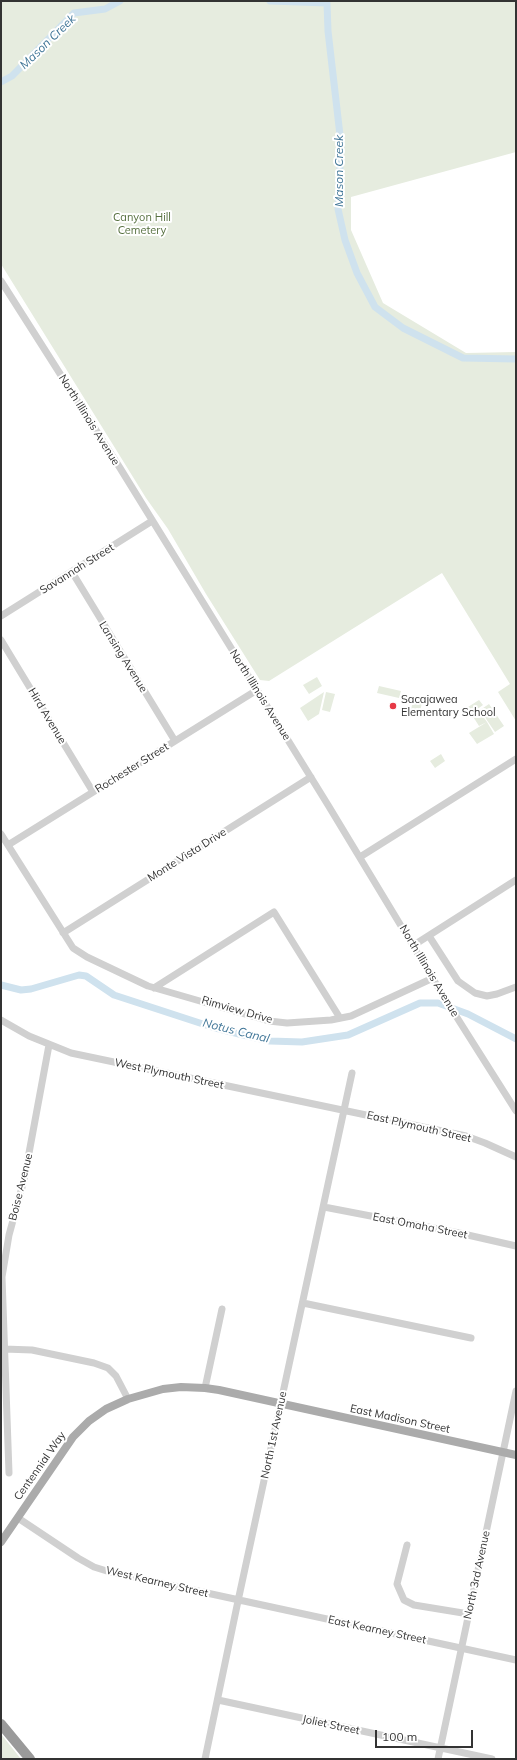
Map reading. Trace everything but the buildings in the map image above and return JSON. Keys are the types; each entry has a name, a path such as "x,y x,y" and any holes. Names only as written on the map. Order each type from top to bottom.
{"highway":[{"path":"1,1724 30,1759"}],"main road":[{"name":"Centennial Way","path":"1,1542 73,1437 106,1409 128,1399 163,1389 181,1387 205,1388"},
{"name":"East Madison Street","path":"205,1388 516,1455"}],"street":[{"name":"North Illinois Avenue","path":"1,281 120,468 360,856 444,997 516,1111"},
{"name":"Savannah Street","path":"1,616 152,521"},
{"name":"Lansing Avenue","path":"72,572 175,741"},
{"name":"Hird Avenue","path":"1,640 93,792"},
{"name":"Rochester Street","path":"8,845 257,690"},
{"path":"360,856 516,759"},
{"name":"Monte Vista Drive","path":"63,933 311,777"},
{"name":"Rimview Drive","path":"1,834 73,948 87,957 154,988 269,1021 288,1023 340,1018 372,1007 433,978"},
{"path":"414,945 516,880"},
{"path":"154,988 274,912 340,1018"},
{"path":"429,936 458,981 475,994 487,996 516,987"},
{"name":"West Plymouth Street","path":"1,1020 29,1036 49,1045 98,1059 344,1110"},
{"name":"Boise Avenue","path":"9,1473 2,1277 4,1255 24,1180 49,1045"},
{"name":"North 1st Avenue","path":"205,1759 352,1073"},
{"name":"East Plymouth Street","path":"344,1110 466,1136 516,1157"},
{"name":"East Omaha Street","path":"324,1207 459,1233 516,1246"},
{"path":"303,1303 471,1338"},
{"path":"205,1388 222,1309"},
{"path":"4,1349 32,1350 94,1363 108,1368 116,1376 128,1399"},
{"name":"North 3rd Avenue","path":"438,1759 516,1391"},
{"name":"West Kearney Street","path":"18,1518 94,1567 141,1580 238,1601"},
{"path":"407,1544 397,1584 404,1600 414,1605 469,1614"},
{"name":"East Kearney Street","path":"238,1601 516,1660"},
{"name":"Joliet Street","path":"218,1700 492,1759"}],"green space":[{"name":"Canyon Hill Cemetery","path":"1,1 516,1 516,152 351,197 351,230 383,303 466,353 516,352 516,721 498,692 510,684 442,573 269,681 260,680 206,594 168,529 146,498 1,264"},
{"path":"317,677 322,686 309,694 303,685"},
{"path":"379,686 401,691 399,698 377,693"},
{"path":"324,692 319,714 308,721 300,708"},
{"path":"326,692 335,694 330,712 322,710"},
{"path":"479,700 483,705 472,713 468,707"},
{"path":"413,701 422,703 420,711 411,709"},
{"path":"489,704 504,726 495,732 480,710"},
{"path":"479,711 487,722 479,726 472,715"},
{"path":"487,722 494,734 477,744 469,733"},
{"path":"441,754 445,761 435,768 430,761"},
{"path":"1,1734 21,1759 1,1759"}],"waterway":[{"name":"Mason Creek","path":"1,82 12,76 74,13 105,9 120,1"},
{"name":"Mason Creek","path":"270,1 327,3 328,31 341,144 338,209 345,240 357,273 375,307 403,328 463,358 516,359"},
{"name":"Notus Canal","path":"1,985 21,990 31,989 79,975 86,976 114,995 212,1027 270,1041 302,1042 348,1035 420,1003 438,1003 468,1014 516,1039"}],"place":[{"name":"Sacajawea Elementary School","path":"393,706"}]}
